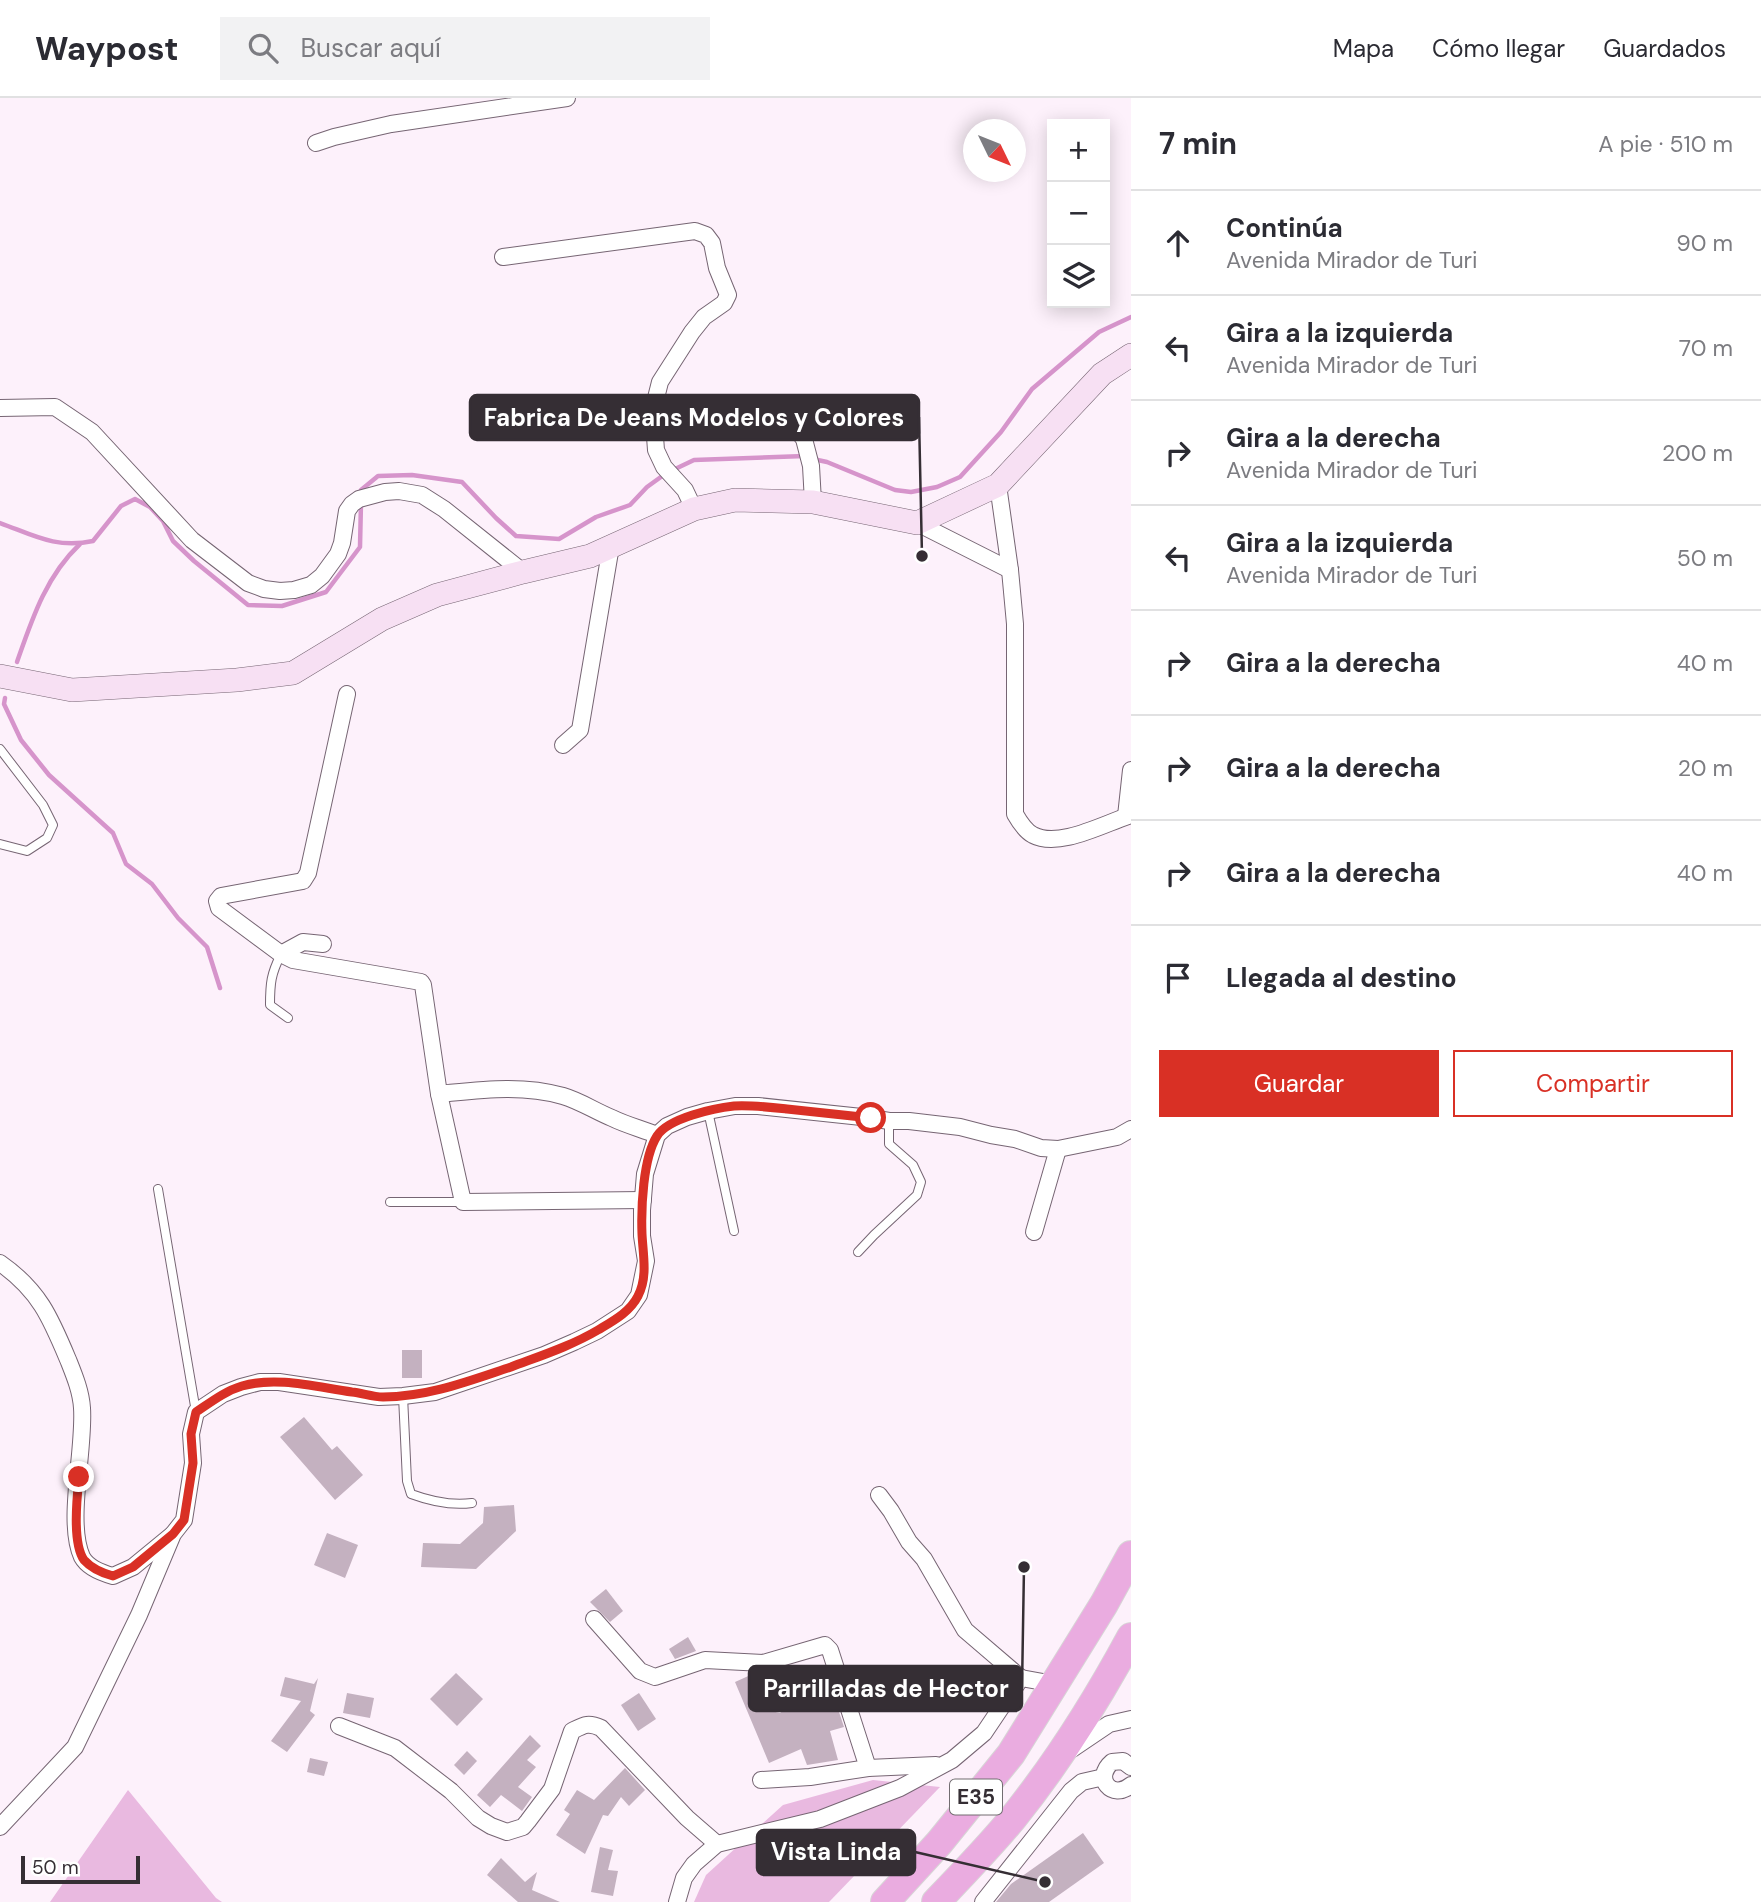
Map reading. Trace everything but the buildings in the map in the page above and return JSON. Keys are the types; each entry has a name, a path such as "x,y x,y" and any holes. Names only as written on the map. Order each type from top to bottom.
{"highway":[{"name":"E35","path":"885,1902 939,1843 1011,1754 1104,1604 1131,1555"},
{"name":"E35","path":"936,1902 981,1855 1050,1769 1131,1637"}],"main road":[{"path":"0,676 72,690 237,680 293,673 382,619 437,595 590,556 694,509 735,500 813,502 917,523 998,485 1102,374 1131,355"}],"street":[{"path":"316,143 391,124 567,98"},
{"path":"503,257 695,231 706,236 712,243 717,268 728,295 724,303 704,317 692,332 660,382 653,410 656,450 664,467 685,491 694,509"},
{"path":"0,408 55,407 92,432 192,540 248,583 264,589 279,592 294,590 311,585 323,576 338,554 347,511 359,499 381,492 399,491 422,495 444,509 523,572"},
{"path":"790,421 804,439 811,466 813,502"},
{"path":"998,485 1015,624 1015,814 1033,835 1051,839 1068,838 1129,815 1131,769"},
{"path":"917,523 1010,570"},
{"path":"563,745 580,730 611,546"},
{"path":"347,694 309,873 303,881 221,896 217,901 219,908 293,960 415,980 423,985 439,1094 463,1202 643,1200"},
{"path":"281,954 303,942 323,944"},
{"path":"439,1094 497,1088 536,1090 564,1096 611,1118 657,1135"},
{"path":"0,1264 32,1291 50,1315 78,1385 82,1408 82,1435 76,1530 83,1559 98,1571 113,1576 133,1567 173,1534 184,1520 193,1463 191,1434 196,1412 223,1394 260,1382 279,1381 379,1397 435,1392 544,1355 597,1331 628,1311 639,1295 646,1261 642,1236 645,1174 657,1135 667,1126 687,1117 735,1106 758,1106 960,1127 1015,1139 1041,1148 1058,1149 1117,1137 1131,1129"},
{"path":"1034,1232 1058,1149"},
{"path":"879,1495 909,1542 924,1559 965,1630 1021,1678 1054,1684"},
{"path":"0,1827 75,1747 139,1615 173,1534"},
{"path":"594,1619 640,1671 655,1677 705,1660 764,1663 825,1645 830,1650 868,1768"},
{"path":"764,1663 777,1703"},
{"path":"677,1902 684,1878 694,1864 717,1844 820,1819 900,1788 952,1760 984,1733 1021,1678"},
{"path":"1050,1769 1075,1746 1109,1724 1131,1720"},
{"path":"339,1727 395,1748 451,1791 478,1818 507,1832 523,1827 535,1815 552,1789 572,1731 592,1724 601,1728 687,1818 717,1844"},
{"path":"1130,1765 1123,1761 1112,1762 1104,1771 1104,1777 1110,1788 1115,1790 1121,1791 1131,1785"},
{"path":"761,1780 810,1777 868,1768 942,1765"},
{"path":"983,1902 1071,1791 1082,1782 1104,1777"}],"lane":[{"path":"0,748 43,805 53,825 47,838 27,851 0,844"},
{"path":"281,954 270,983 270,1005 288,1018"},
{"path":"708,1111 734,1231"},
{"path":"859,1252 917,1195 921,1182 913,1165 889,1144 889,1121"},
{"path":"158,1189 196,1412"},
{"path":"390,1202 463,1202"},
{"path":"403,1396 407,1481 411,1494 457,1505 472,1503"}],"shaded area":[{"path":"873,1780 940,1787 829,1902 694,1902 706,1875 783,1805"},
{"path":"128,1790 216,1898 222,1902 50,1902"}],"waterway":[{"path":"813,459 827,462 895,490 911,492 937,487 960,477 1001,432 1032,389 1099,332 1131,317"},
{"path":"673,470 694,460 805,456"},
{"path":"361,494 361,490 378,476 412,475 462,482 516,536 559,539 596,517 630,505 647,487 665,474"},
{"path":"0,523 56,542 93,541 121,506 135,499 150,507 163,521 173,541 194,561 248,605 282,606 326,592 360,547 361,502"},
{"path":"17,662 49,584 68,556 80,544"},
{"path":"5,698 4,704 21,740 49,775 113,833 126,864 152,884 178,918 207,947 220,988"}],"place":[{"name":"Fabrica De Jeans Modelos y Colores","path":"922,556"},
{"name":"Parrilladas de Hector","path":"1024,1567"},
{"name":"Vista Linda","path":"1045,1882"}],"route":[{"path":"79,1477 76,1530 83,1559 98,1571 113,1576 133,1567 173,1534 184,1520 193,1463 191,1434 196,1412 223,1394 260,1382 279,1381 379,1397 403,1396 435,1392 544,1355 597,1331 628,1311 639,1295 646,1261 642,1236 645,1174 657,1135 667,1126 687,1117 735,1106 871,1118"}]}
